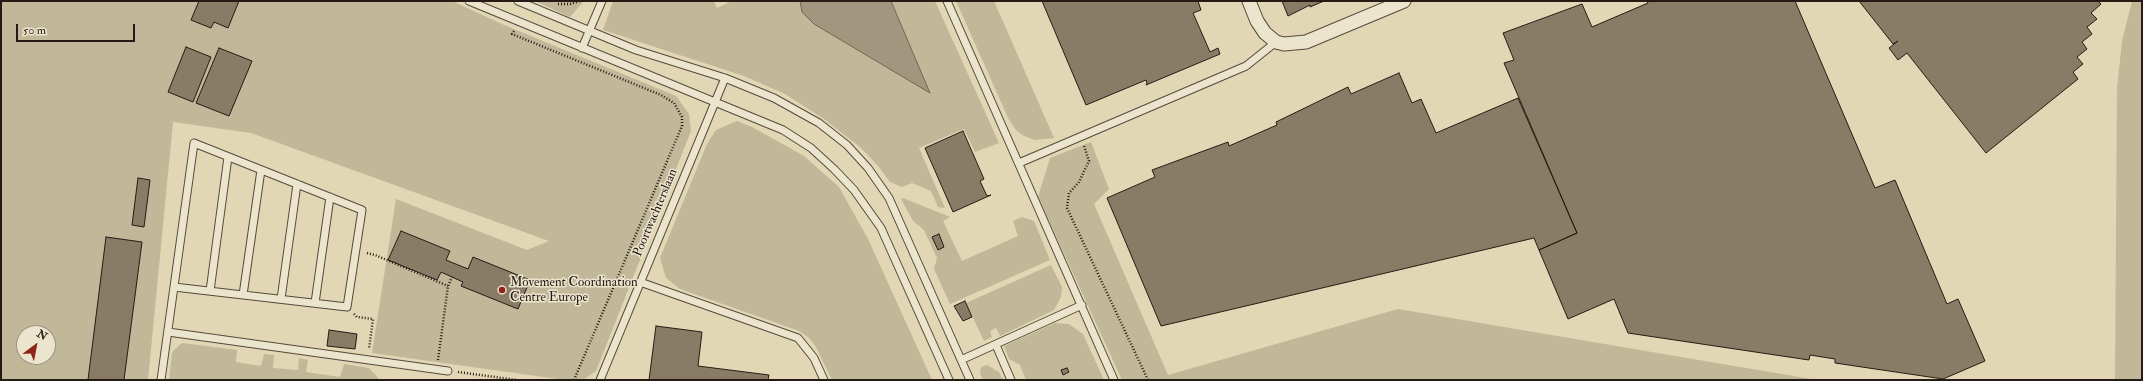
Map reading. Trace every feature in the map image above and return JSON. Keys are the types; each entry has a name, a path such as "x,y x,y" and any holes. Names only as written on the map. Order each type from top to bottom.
{"street":[{"path":"1249,1 1257,21 1265,34 1276,42 1284,44 1306,42 1404,1"}],"lane":[{"path":"469,1 783,130 811,148 854,190 881,228 949,380"},
{"path":"518,1 636,50 725,78 774,98 819,123 847,145 868,168 889,198 970,380"},
{"path":"582,48 602,1"},
{"path":"948,1 1114,380"},
{"path":"1019,163 1246,66 1276,42"},
{"name":"Poortwachterslaan","path":"600,380 725,78"},
{"path":"161,380 194,143 362,210 347,307 174,287"},
{"path":"210,291 228,157"},
{"path":"243,295 261,170"},
{"path":"281,299 297,184"},
{"path":"315,303 330,197"},
{"path":"640,282 798,338 808,347 824,380"},
{"path":"961,360 1082,305"},
{"path":"168,332 448,371"},
{"path":"996,345 1011,380"}],"path":[{"path":"553,3 570,4 580,1"},
{"path":"518,22 512,34 661,95 674,103 682,117 682,126 574,380"},
{"path":"1081,137 1090,161 1080,182 1069,193 1067,208 1148,380"},
{"path":"356,252 375,255 448,286"},
{"path":"436,369 448,286 452,277"},
{"path":"347,307 357,317 373,319 368,360"},
{"path":"448,371 517,380"}],"shaded area":[{"path":"1,1 452,1 504,25 676,96 689,114 691,131 596,371 583,380 565,380 372,353 396,199 527,250 549,241 251,133 173,122 148,380 1,380"},
{"path":"535,1 584,1 570,17"},
{"path":"613,1 714,1 717,8 732,1 800,1 803,12 814,24 930,92 891,1 935,1 999,143 975,152 964,129 919,148 945,208 938,207 931,191 912,183 902,187 890,182 879,167 861,148 824,119 785,94 744,76 603,30"},
{"path":"800,1 891,1 930,93 814,24 802,12"},
{"path":"956,1 994,1 1054,138 1035,140 1024,136 1016,130 1009,120"},
{"path":"2132,1 2142,1 2142,380 2115,380 2117,89 2122,41"},
{"path":"737,121 752,127 804,156 839,187 869,241 932,380 832,380 816,347 809,338 799,331 680,289 666,278 660,258 707,144 716,130"},
{"path":"1091,142 1109,189 1094,204 1168,375 1398,309 1817,380 1122,380 1038,197 1050,158"},
{"path":"903,198 950,217 943,221 962,261 1018,236 1013,221 1022,217 1034,221 1050,260 950,304 934,269 937,258 924,230 913,221 901,199"},
{"path":"1051,265 1062,287 1061,297 1054,310 1000,336 996,328 990,331 992,337 984,341 966,303"},
{"path":"1055,323 1069,324 1083,334 1104,380 1026,380 1020,365 1009,359 1004,346"},
{"path":"182,343 237,350 236,362 261,366 264,354 274,355 273,368 298,370 299,358 308,360 306,372 340,377 344,364 369,368 380,380 169,380 172,352"},
{"path":"987,365 999,372 1003,380 983,380 980,374 981,367"}],"building":[{"path":"199,1 239,1 228,28 214,22 211,28 191,20"},
{"path":"1042,1 1198,1 1201,10 1193,13 1210,52 1218,48 1220,54 1146,85 1146,80 1086,105"},
{"path":"1282,1 1324,1 1310,7 1310,5 1288,16"},
{"path":"1647,1 1795,1 1875,188 1895,180 1947,304 1958,299 1985,361 1943,379 1835,363 1835,359 1810,355 1809,360 1628,333 1614,299 1568,319 1539,250 1577,233 1504,63 1514,60 1503,33 1582,4 1592,27 1648,3"},
{"path":"1859,1 2098,1 2101,4 2091,13 2097,19 2087,27 2092,34 2082,42 2087,49 2077,57 2083,64 2073,72 2078,79 1986,153 1907,53 1898,60 1889,48 1898,41 1893,44"},
{"path":"186,47 211,57 193,102 168,92"},
{"path":"219,48 252,61 229,116 196,103"},
{"path":"1399,73 1412,103 1421,99 1436,133 1518,98 1577,233 1539,250 1534,238 1161,326 1107,198 1155,177 1152,170 1228,142 1229,146 1277,125 1276,122 1348,87 1351,94"},
{"path":"963,131 984,179 980,181 987,196 991,195 953,212 925,148"},
{"path":"138,178 150,180 144,227 132,225"},
{"path":"401,231 450,251 446,260 468,269 473,257 530,280 518,309 461,286 463,282 441,272 437,280 388,260"},
{"path":"939,234 944,247 938,250 932,237"},
{"path":"106,237 142,242 124,380 88,380"},
{"path":"965,301 972,317 963,321 954,306"},
{"path":"656,326 702,332 698,366 769,375 768,380 649,380"},
{"path":"329,330 357,334 355,349 327,346"},
{"path":"1067,368 1069,372 1063,375 1061,370"}],"place":[{"name":"Movement Coordination Centre Europe","path":"502,290"}]}
